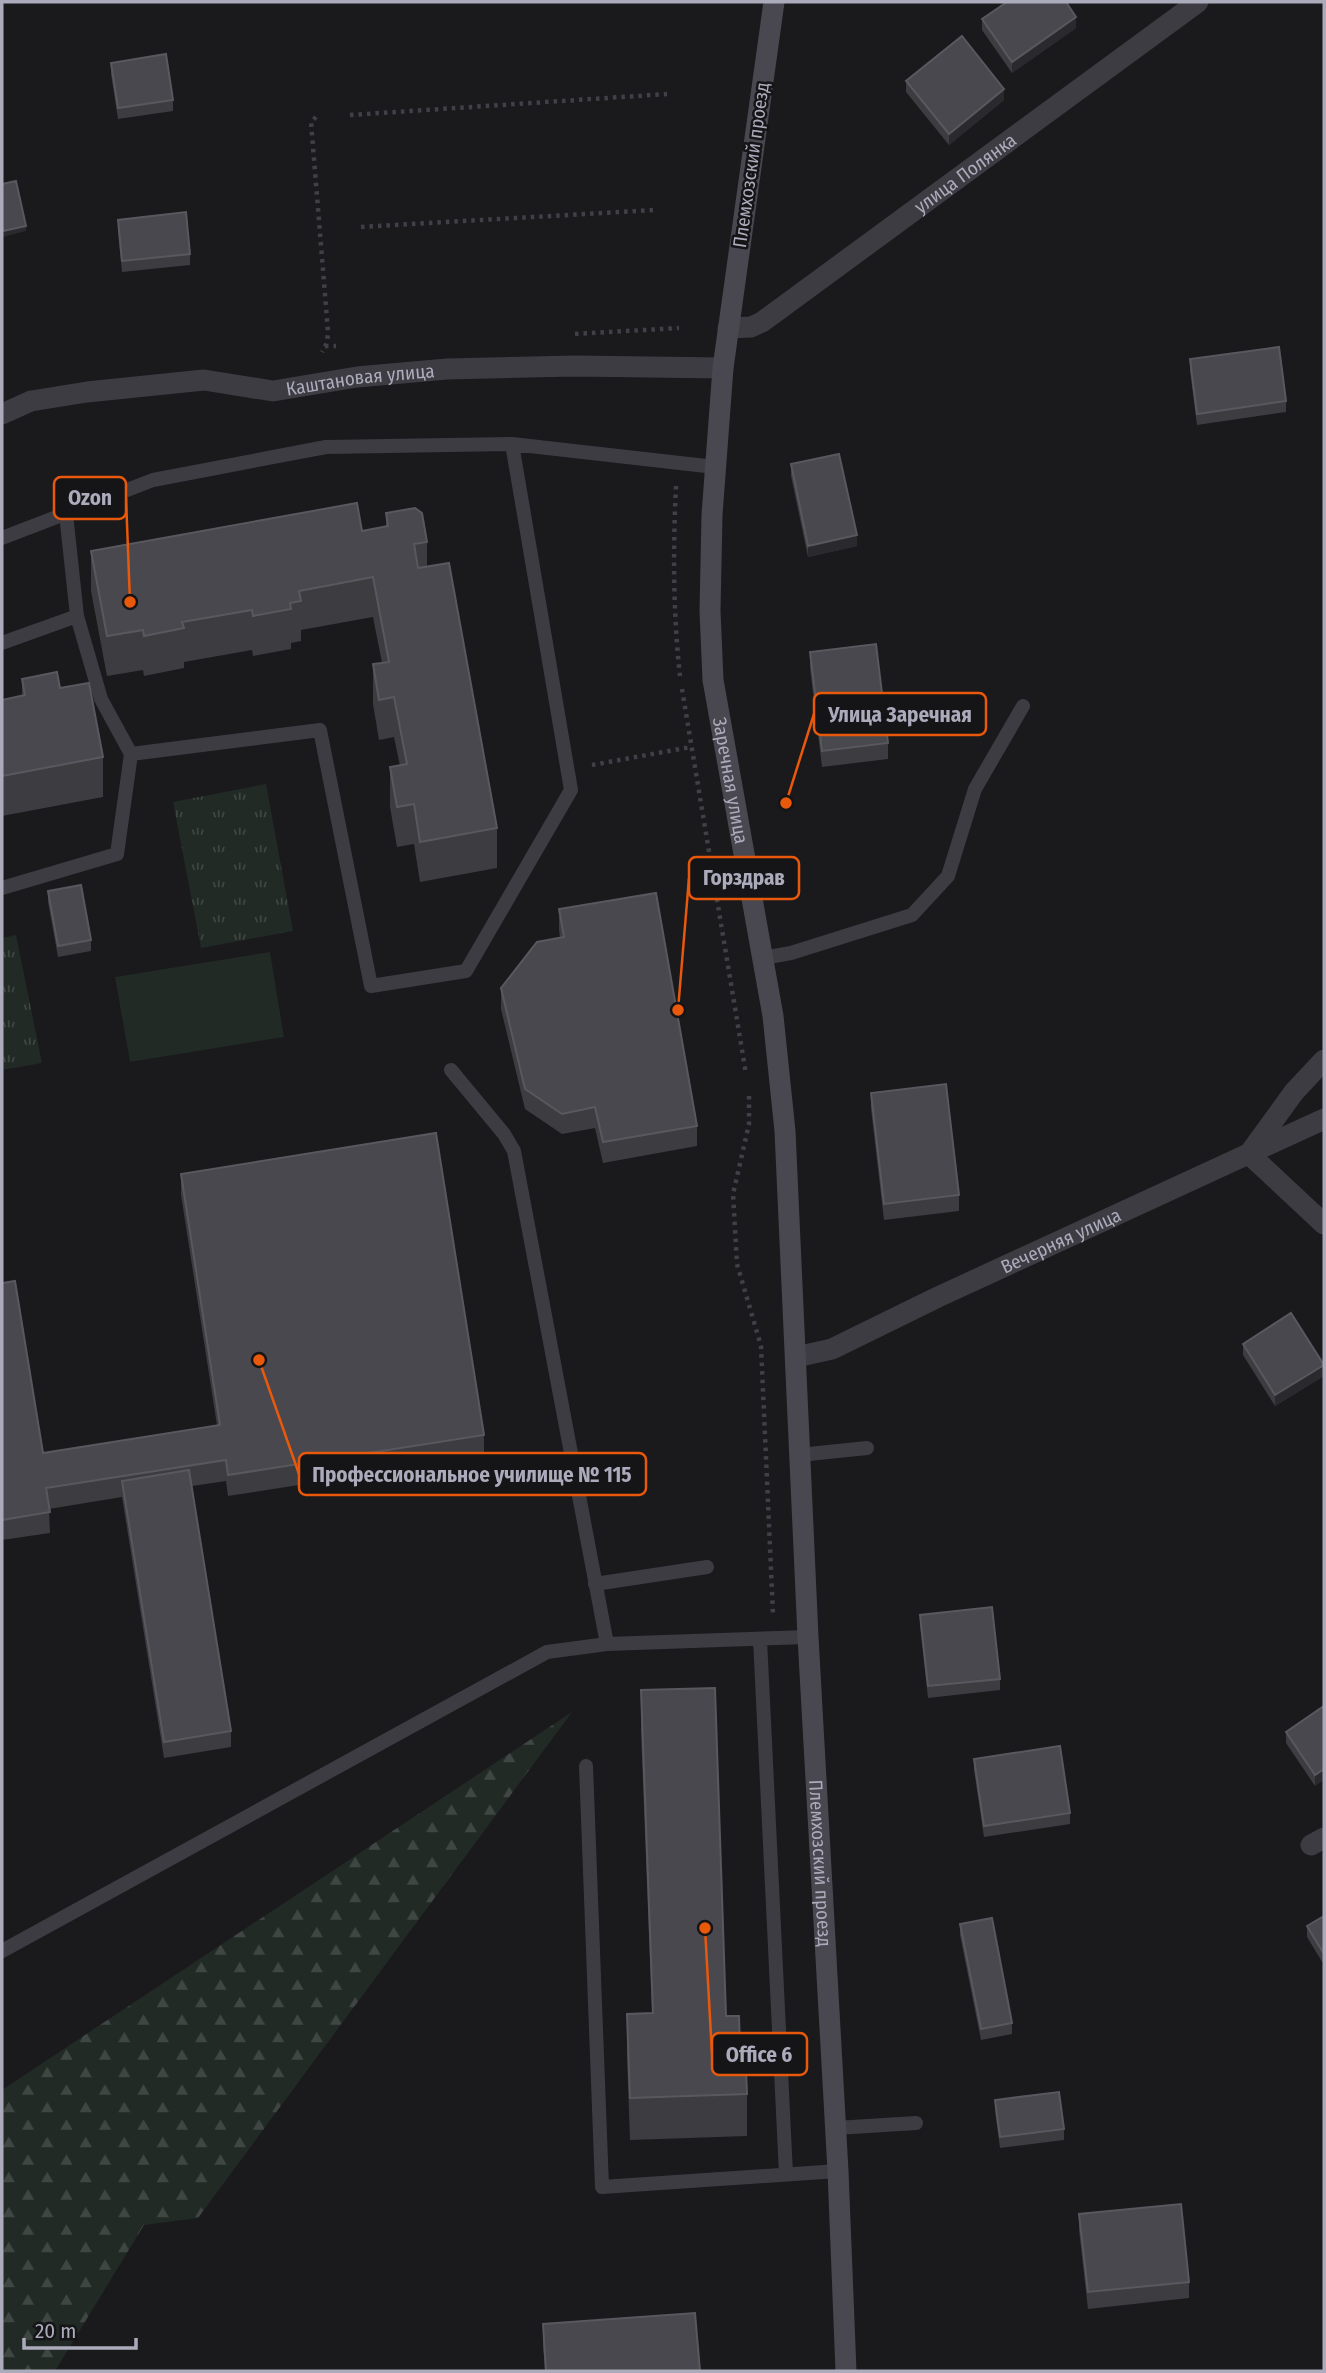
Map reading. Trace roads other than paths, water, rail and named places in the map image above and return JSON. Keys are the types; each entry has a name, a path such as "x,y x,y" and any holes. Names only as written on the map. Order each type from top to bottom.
{"main road":[{"name":"Племхозский проезд","path":"728,328 774,2"},
{"name":"Заречная улица","path":"728,328 715,467 710,570 713,681 763,958 780,1070 796,1357"},
{"name":"Племхозский проезд","path":"796,1357 846,2371"}],"street":[{"name":"улица Полянка","path":"728,328 751,327 762,322 1198,2"},
{"name":"Каштановая улица","path":"2,414 31,401 65,395 204,380 273,391 336,379 447,369 575,366 723,368"},
{"path":"1324,1060 1294,1092 1249,1154 1324,1224"},
{"name":"Вечерняя улица","path":"796,1357 832,1349 938,1297 1324,1119"}],"lane":[{"path":"131,754 320,730 371,986 466,971 571,790 512,444"},
{"path":"2,538 153,480 326,447 512,444 715,467"},
{"path":"2,887 117,854 131,754 101,699 77,616 66,514"},
{"path":"2,642 77,616"},
{"path":"763,958 791,953 912,915 948,876 975,789 1023,706"},
{"path":"451,1070 504,1134 514,1151 607,1644"},
{"path":"799,1455 867,1448"},
{"path":"595,1584 707,1567"},
{"path":"2,1951 547,1652 607,1644 808,1637"},
{"path":"767,1639 786,2174"},
{"path":"586,1766 602,2187 838,2171"},
{"path":"836,2129 916,2123"}],"place":[{"name":"Ozon","path":"130,602"},
{"name":"Улица Заречная","path":"786,803"},
{"name":"Горздрав","path":"678,1010"},
{"name":"Профессиональное училище № 115","path":"259,1360"},
{"name":"Office 6","path":"705,1928"}]}
